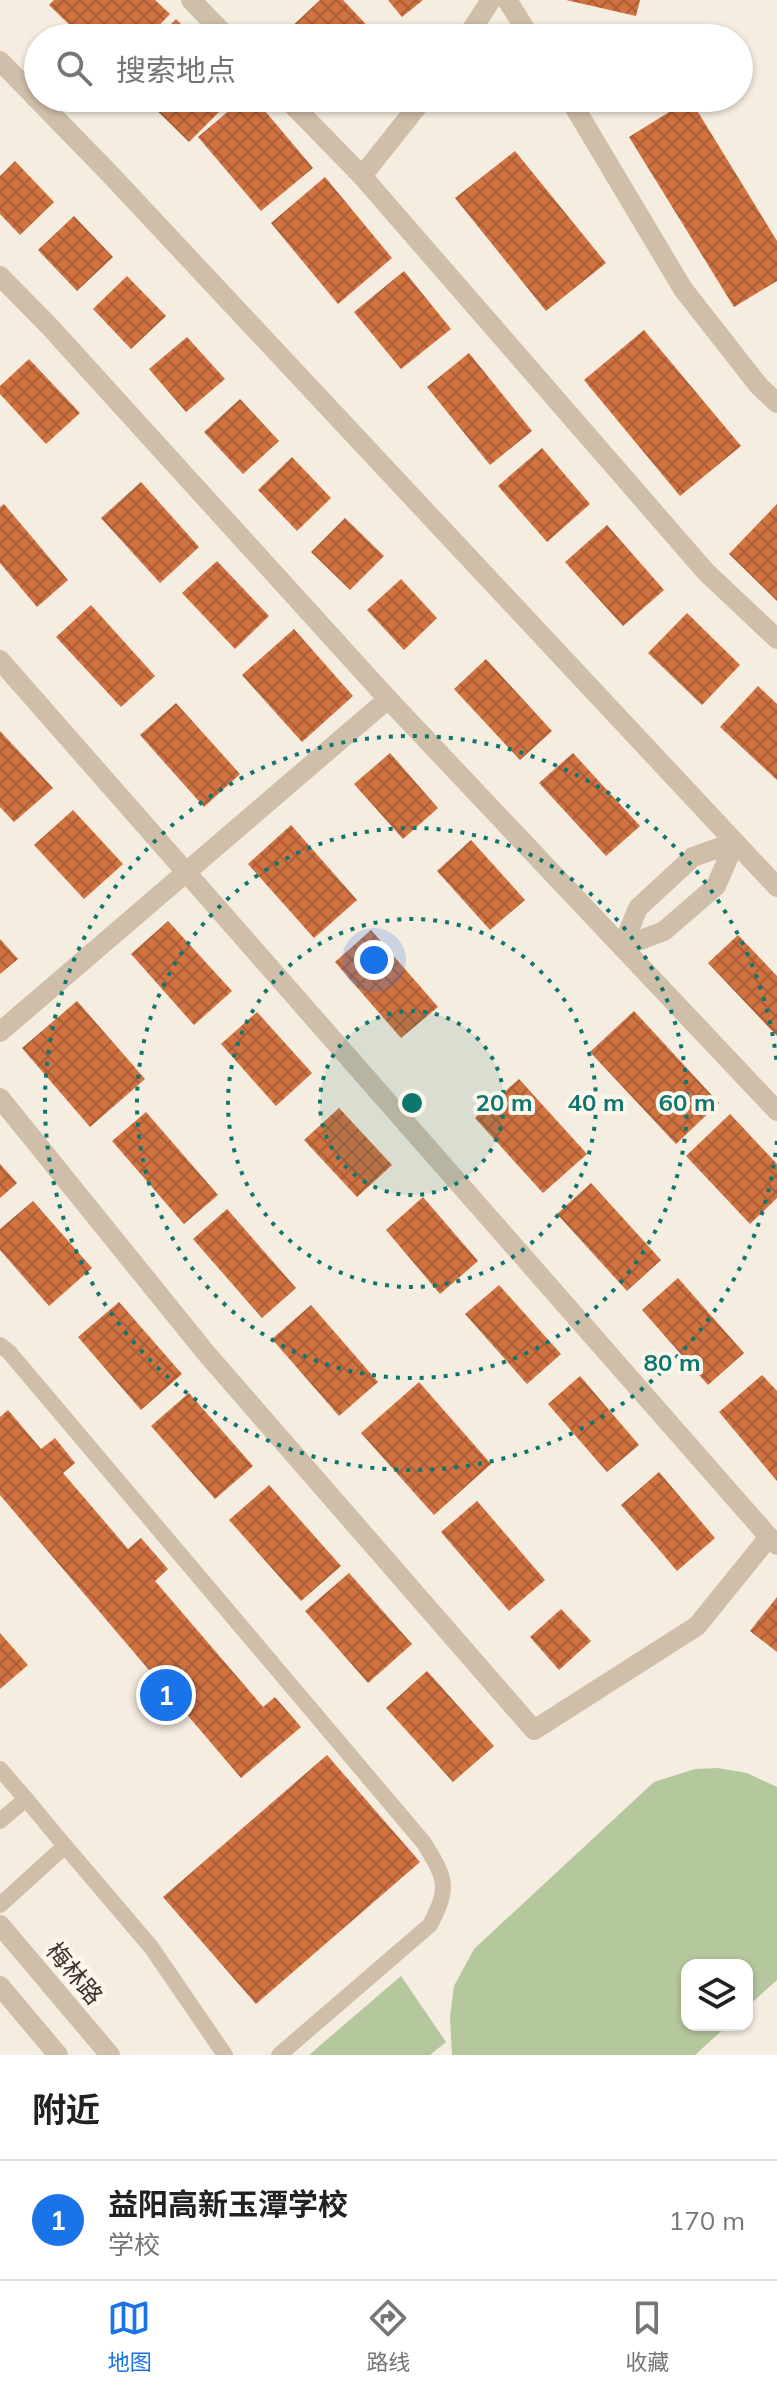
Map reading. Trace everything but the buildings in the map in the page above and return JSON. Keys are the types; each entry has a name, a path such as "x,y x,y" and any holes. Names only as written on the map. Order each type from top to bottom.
{"street":[{"path":"191,0 214,24"},
{"path":"475,24 491,0"},
{"path":"507,0 522,24"},
{"path":"0,61 24,86"},
{"path":"50,112 777,887"},
{"path":"300,112 362,176 706,572 777,639"},
{"path":"362,176 413,112"},
{"path":"577,112 683,289 759,386 777,403"},
{"path":"0,276 51,328 388,699 777,1111"},
{"path":"0,660 773,1541 697,1626 534,1730 206,1353 0,1098"},
{"path":"0,1032 388,699"},
{"path":"622,947 638,908 693,857 735,842"},
{"path":"622,947 664,931 716,886 735,842"},
{"name":"梅林路","path":"0,1925 110,2055"},
{"path":"0,1986 58,2055"}],"lane":[{"path":"0,1345 414,1831 441,1872 444,1899 430,1925 279,2055"},
{"path":"0,1769 151,1947 225,2055"},
{"path":"0,1821 26,1799"},
{"path":"0,1905 65,1846"}],"green space":[{"path":"718,1768 747,1773 777,1787 777,1980 753,2002 753,1959 681,1959 681,2031 721,2031 695,2055 452,2055 450,2017 454,1986 474,1949 654,1782 695,1769"},
{"path":"401,1976 446,2042 430,2055 309,2055"}],"place":[{"name":"益阳高新玉潭学校","path":"166,1695"}]}
